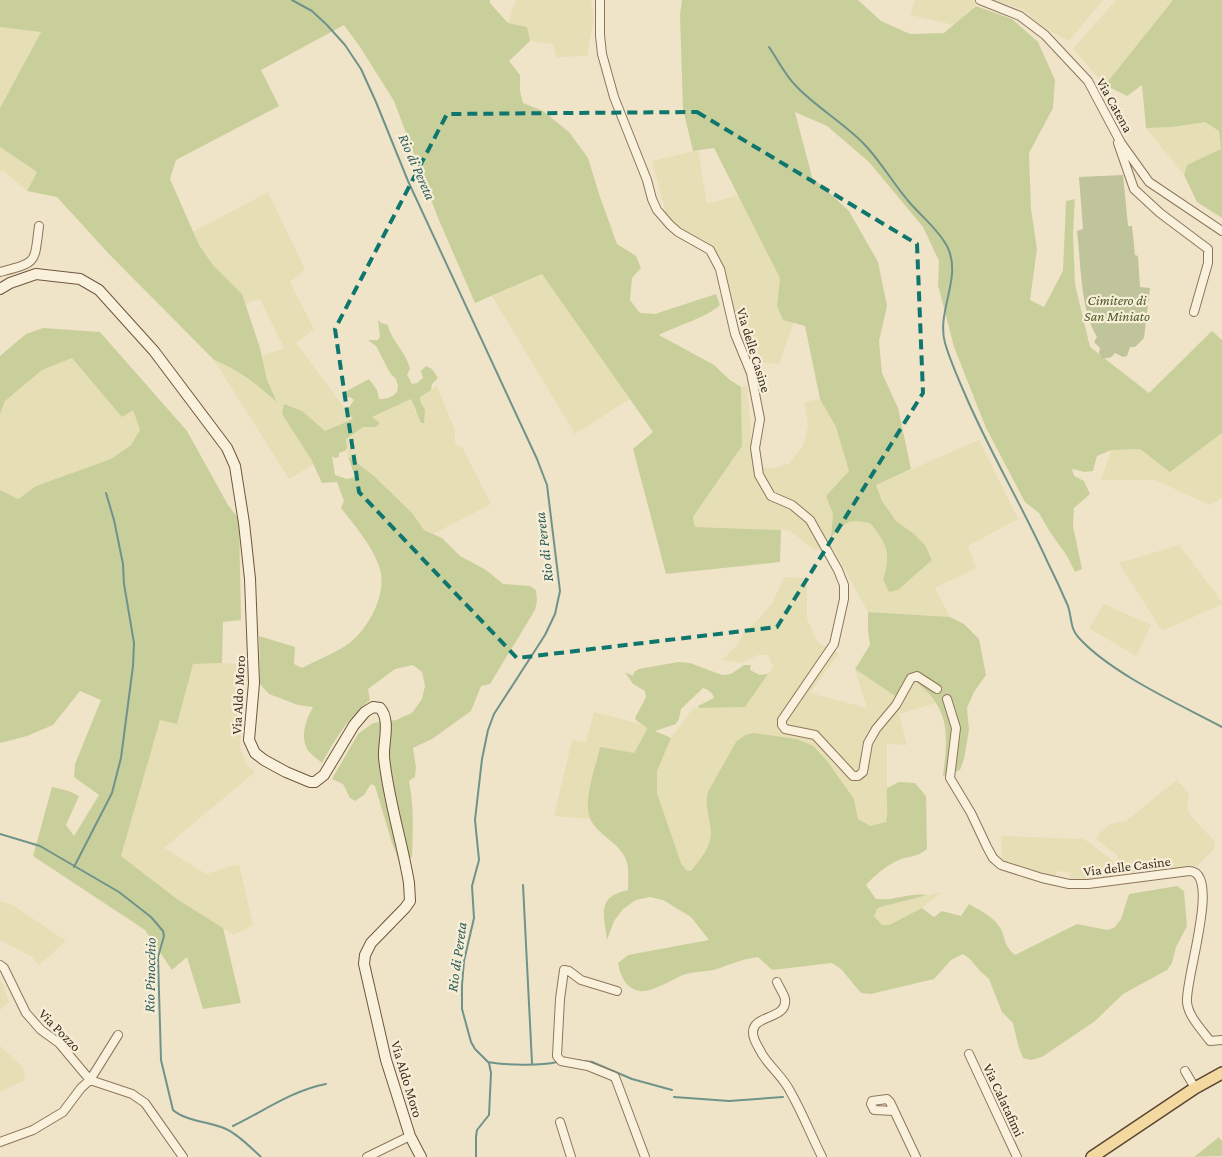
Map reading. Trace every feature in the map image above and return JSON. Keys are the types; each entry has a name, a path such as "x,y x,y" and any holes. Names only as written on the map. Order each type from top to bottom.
{"main road":[{"name":"Via Aldo Moro","path":"0,289 10,283 36,274 80,279 98,290 146,341 226,448 235,466 250,579 254,683 249,740 255,753 286,772 310,782 315,782 324,775 354,725 365,712 373,707 380,708 383,712 385,724 384,758 409,883 410,901 371,943 365,955 364,964 386,1060 410,1136 422,1157"},
{"path":"1092,1157 1195,1088 1220,1076"}],"street":[{"name":"Via delle Casine","path":"600,0 602,54 614,97 657,210 678,232 710,250 720,269 735,334 751,373 760,419 756,448 759,475 771,496 792,505 810,520 838,570 844,585 844,599 834,644 782,720 782,725 785,729 815,735 853,776 858,776 863,772 868,743 876,729 896,705 911,678 917,676 937,689"},
{"name":"Via Catena","path":"980,0 1020,16 1045,35 1088,81 1113,129 1149,182 1222,231"},
{"path":"1113,129 1134,189 1208,249 1208,263 1194,312"},
{"path":"0,272 31,262 36,255 39,226"},
{"name":"Via delle Casine","path":"947,699 956,728 950,778 971,814 986,847 993,858 1002,865 1042,878 1069,884 1088,884 1189,871 1202,873 1206,879 1208,892 1204,932 1188,985 1187,1003 1191,1014 1210,1041 1222,1040"},
{"name":"Via Pozzo","path":"0,965 4,968 26,1013 41,1030 59,1043 90,1080 139,1098 145,1103 182,1157"},
{"path":"617,991 581,980 569,970 564,970 560,1000 557,1056 561,1061 588,1066 615,1077 645,1157"},
{"path":"777,982 785,999 784,1006 774,1016 760,1021 754,1026 753,1033 757,1045 789,1089 822,1157"},
{"path":"0,1142 33,1130 63,1112 81,1088 90,1080 118,1035"},
{"name":"Via Calatafimi","path":"969,1054 1017,1157"},
{"path":"1185,1071 1195,1088"},
{"path":"894,1111 916,1157"},
{"path":"560,1122 571,1157"},
{"path":"367,1157 410,1136"}],"highlighted area":[{"path":"697,112 917,244 923,393 777,627 517,658 359,492 335,329 447,114"}],"shaded area":[{"path":"516,0 591,0 594,19 587,56 556,57 553,44 530,41 527,27 508,23"},
{"path":"915,0 981,0 954,25 910,15"},
{"path":"993,0 1103,0 1069,41 1043,27 1024,10"},
{"path":"1116,0 1173,0 1105,85 1073,49"},
{"path":"0,27 41,31 0,108"},
{"path":"1205,122 1219,131 1222,149 1187,165 1184,175 1146,128 1173,127"},
{"path":"0,147 37,172 27,191 4,171 0,171"},
{"path":"698,150 707,204 739,195 780,278 777,306 783,320 794,322 779,364 758,362 735,316 722,265 714,248 705,240 690,235 677,226 666,214 652,161"},
{"path":"268,192 305,269 290,282 314,329 296,343 353,419 325,431 302,411 314,464 289,479 214,360 230,366 276,401 267,380 262,356 284,348 260,299 245,304 242,294 213,265 199,245 193,232"},
{"path":"542,274 630,399 575,434 492,296"},
{"path":"72,358 122,416 133,410 140,430 131,445 111,459 36,486 17,499 0,490 0,414 5,401 42,370"},
{"path":"747,385 754,467 772,468 789,464 803,446 808,426 804,402 820,399 836,427 849,471 826,496 833,514 831,537 847,522 854,520 870,523 883,539 889,565 883,579 898,590 932,560 925,545 896,521 882,501 876,485 979,440 1018,519 968,546 976,568 935,588 950,617 868,612 833,548 814,550 789,530 695,527 693,517 742,446 741,387"},
{"path":"437,386 455,430 455,443 462,447 491,504 433,534 424,530 412,513 374,476 348,456 346,439 363,426 376,427 380,423 372,417 411,399 415,412 423,407 420,396"},
{"path":"1222,433 1222,498 1210,505 1155,480 1101,480 1111,450 1140,449 1170,471"},
{"path":"1179,545 1222,604 1162,631 1119,563"},
{"path":"784,577 807,578 807,619 818,643 839,653 810,693 867,708 855,669 895,696 915,681 929,692 936,703 899,714 907,745 887,744 887,797 889,811 886,822 870,827 858,819 854,799 813,746 797,739 754,733 711,832 711,840 697,864 691,871 686,870 681,863 657,793 657,771 671,738 693,708 745,707 773,667 768,655 758,655 740,663 722,660 738,644 744,632 760,618 773,602"},
{"path":"1104,604 1151,625 1136,656 1089,628"},
{"path":"222,663 247,665 240,747 246,764 255,772 164,848 206,874 239,864 253,925 234,935 177,899 121,856 160,719 177,724 193,664"},
{"path":"594,712 644,725 647,729 634,753 589,816 591,819 554,816 572,740 586,742"},
{"path":"1177,780 1189,793 1187,809 1214,841 1215,848 1197,866 1124,873 1116,854 1097,840 1097,836 1110,824 1126,821"},
{"path":"1001,836 1083,839 1112,860 1114,864 1112,877 1082,881 1069,880 1071,873 1056,871 1056,877 1043,875 1005,863 1002,859"},
{"path":"941,892 922,908 889,925 882,925 874,916 880,907"},
{"path":"0,901 11,904 66,941 39,965 32,957 0,940"},
{"path":"0,981 3,984 9,1002 0,1010"},
{"path":"0,1046 23,1067 25,1080 0,1092"}],"green space":[{"path":"0,0 490,0 490,3 508,23 527,27 530,41 509,61 520,75 520,91 523,103 543,111 569,132 588,158 617,244 636,256 641,268 632,278 630,300 640,313 655,314 716,294 720,305 715,309 659,335 714,365 730,380 741,387 742,446 693,517 695,527 781,530 780,562 666,574 633,449 653,432 542,274 475,303 438,218 394,101 344,25 261,70 279,106 176,160 170,179 199,245 213,265 242,294 260,348 267,380 277,402 239,373 214,360 108,253 57,197 27,191 37,172 0,147 0,108 41,32 0,27"},
{"path":"682,0 858,0 881,21 910,34 944,33 976,6 1012,19 1038,42 1055,80 1053,108 1029,153 1031,209 1037,249 1030,300 1044,307 1063,271 1066,201 1075,199 1073,233 1075,284 1090,347 1149,393 1212,331 1222,340 1222,433 1170,472 1140,449 1111,450 1097,456 1093,471 1085,472 1072,469 1074,476 1084,481 1090,494 1074,508 1073,526 1082,569 1075,572 1067,556 1039,513 1025,502 986,428 954,347 938,285 939,261 923,227 869,162 827,126 795,112 812,177 849,211 878,262 887,306 879,341 882,373 898,408 911,469 876,485 882,501 896,521 925,545 932,560 898,590 889,592 883,579 887,562 886,549 884,542 870,523 848,522 831,537 833,514 826,496 849,471 836,427 820,399 805,326 783,320 777,306 780,278 714,148 693,151 683,109 680,15"},
{"path":"1173,0 1222,0 1222,218 1197,202 1184,175 1187,165 1221,149 1219,131 1205,122 1173,127 1146,128 1142,85 1127,96 1105,85"},
{"name":"Cimitero di San Miniato","path":"1123,175 1128,226 1132,226 1135,255 1138,256 1140,287 1150,288 1144,338 1135,347 1130,347 1127,356 1123,357 1115,353 1110,358 1102,358 1099,353 1100,348 1094,342 1097,337 1087,313 1082,286 1077,231 1083,229 1079,177"},
{"path":"378,320 388,325 392,336 405,357 410,369 407,375 412,384 417,383 423,378 421,371 426,366 432,369 438,378 432,384 431,390 420,397 425,410 424,423 421,423 411,399 372,417 380,423 376,427 363,427 346,439 347,448 339,453 339,457 335,458 332,456 335,475 347,479 355,477 348,456 374,476 412,513 424,530 442,538 460,556 486,570 503,584 530,586 536,590 537,601 535,610 490,684 481,686 471,711 432,739 413,748 416,767 415,777 409,781 413,829 412,857 400,864 375,786 371,784 364,795 355,801 350,798 343,784 332,779 358,734 373,723 396,720 412,713 422,699 425,686 422,672 413,665 395,669 368,689 370,700 343,729 322,763 308,751 304,738 306,722 313,707 298,705 269,694 260,684 259,636 295,647 294,664 302,668 335,652 352,641 366,626 376,606 381,586 381,576 376,558 357,528 341,508 344,501 337,482 322,483 311,459 282,414 284,404 302,411 325,431 353,419 347,410 354,400 350,397 344,398 343,393 369,379 377,390 379,399 393,396 397,392 396,379 390,373 376,346 368,340 378,340 380,336"},
{"path":"43,328 100,332 187,431 228,505 239,519 241,620 223,622 222,663 193,664 177,724 160,720 121,856 177,899 223,928 241,1003 203,1009 187,957 172,970 145,930 33,856 52,787 69,791 79,796 66,825 74,836 99,795 74,777 75,764 101,700 80,691 53,725 27,736 0,743 0,490 18,499 36,486 111,459 131,445 140,430 133,410 122,417 72,358 42,370 5,401 0,414 0,356 26,334"},
{"path":"868,612 950,617 964,624 979,639 986,675 974,692 967,708 969,730 960,770 943,776 946,748 944,724 941,713 927,691 915,681 895,696 855,669 870,645"},
{"path":"678,662 690,663 722,675 731,674 744,665 751,665 750,670 760,675 768,674 745,707 699,708 698,706 714,698 711,692 703,688 681,709 676,724 655,731 671,738 657,771 657,793 681,863 686,870 691,871 698,863 711,837 707,807 708,792 736,742 745,735 754,733 797,739 813,746 827,761 854,799 858,819 870,826 886,822 887,788 899,782 915,783 926,796 927,849 891,864 866,885 876,899 921,894 928,895 880,907 874,916 882,925 889,925 922,908 934,917 942,911 961,916 969,904 996,922 1002,931 1008,947 1015,955 1077,924 1107,930 1114,928 1121,919 1129,894 1177,886 1184,891 1187,926 1176,947 1172,963 1167,970 1123,994 1095,1021 1042,1057 1031,1060 1023,1058 1013,1023 1002,1012 989,979 963,954 951,960 934,979 871,994 861,993 841,969 832,963 772,970 758,957 742,960 717,969 687,974 650,990 635,990 622,977 618,963 628,955 709,940 691,917 663,900 650,897 636,900 623,909 614,921 607,940 604,908 611,897 628,890 628,866 620,849 596,828 592,822 588,808 589,791 600,747 634,753 647,729 635,718 646,697 645,691 633,684 625,672 633,676 634,672 639,669"},
{"path":"1219,1137 1222,1141 1222,1156 1194,1157"}],"waterway":[{"name":"Rio di Pereta","path":"292,0 312,11 327,25 345,45 361,69 408,181 537,459 547,485 560,591 555,614 545,635 494,714 488,730 482,759 475,820 479,860 472,886 474,918 464,961 462,1009 471,1042 475,1049 489,1063 491,1073 489,1115 477,1130 476,1157"},
{"path":"769,47 792,82 865,145 904,196 935,229 947,246 952,270 944,319 945,343 956,374 974,414 1061,590 1068,606 1076,635 1109,664 1127,676 1222,727"},
{"path":"74,867 112,793 121,758 133,666 134,643 124,584 123,564 106,493"},
{"name":"Rio Pinocchio","path":"0,834 40,846 119,892 151,917 163,931 164,936 158,957 161,1060 173,1110 184,1117 231,1132 261,1157"},
{"path":"523,885 532,1063"},
{"path":"564,1059 592,1062 632,1079 672,1090"},
{"path":"488,1062 522,1065 557,1062"},
{"path":"233,1126 290,1096 326,1084"},
{"path":"674,1097 729,1101 783,1097"}]}
